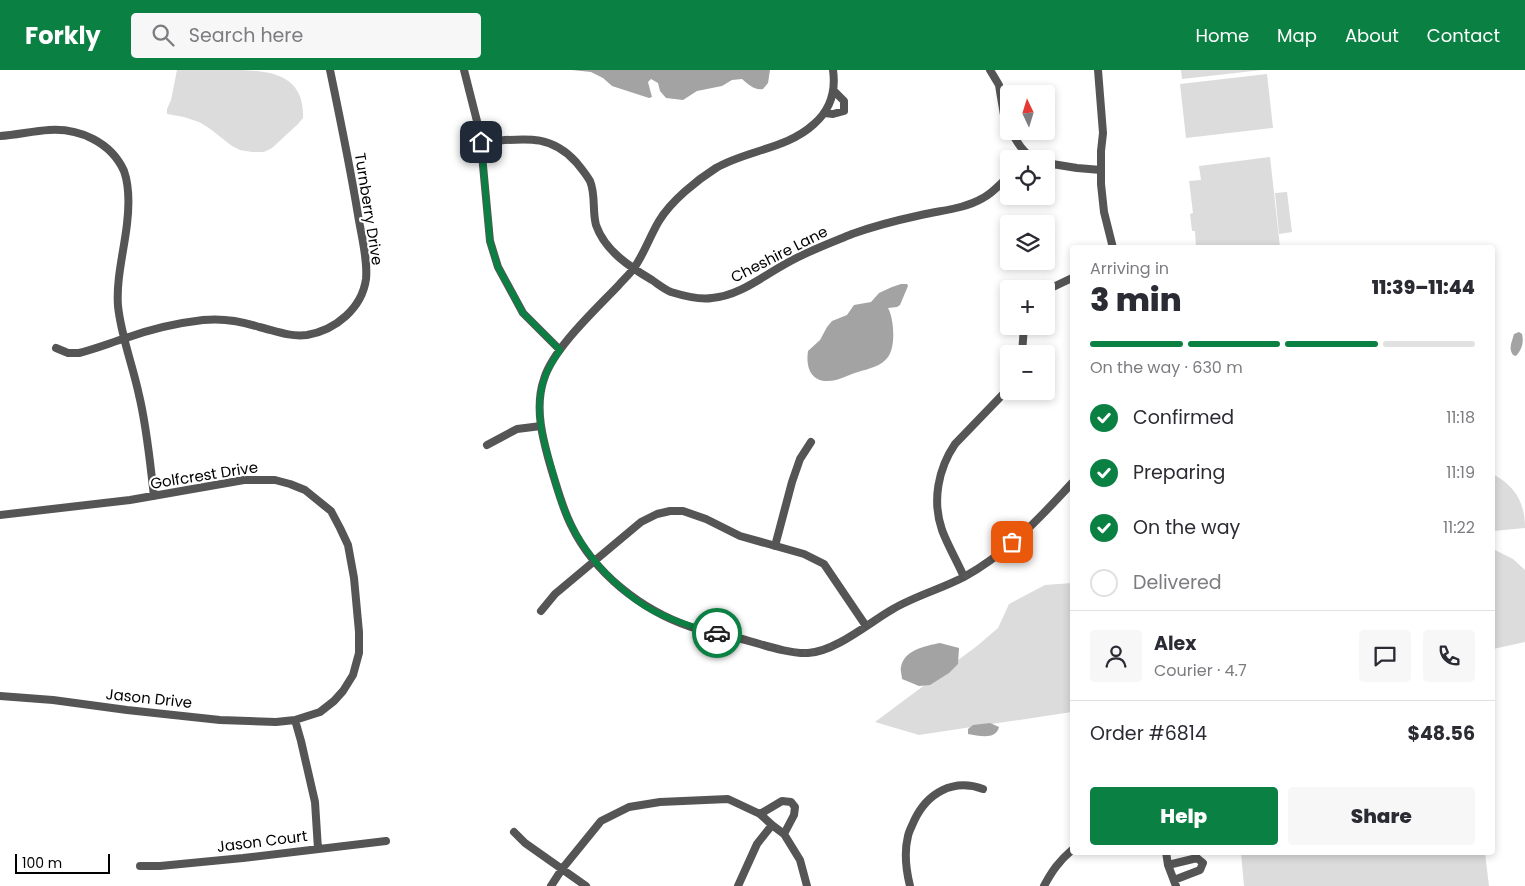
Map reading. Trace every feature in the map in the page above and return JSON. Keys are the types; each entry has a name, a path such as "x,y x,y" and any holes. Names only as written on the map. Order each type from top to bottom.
{"street":[{"name":"Turnberry Drive","path":"56,348 68,353 79,353 158,329 205,320 227,320 287,335 307,335 322,331 340,321 352,309 361,296 366,278 355,200 330,70"},
{"path":"464,70 481,142 490,241 498,267 523,313 560,350"},
{"path":"833,70 834,91 825,113 807,130 716,168 668,207 633,269 583,323 551,363 543,380 540,404 541,426 546,451 562,505 575,532 606,574 638,601 665,616 692,627 781,649 809,653 837,644 894,608 964,577 985,564 1038,520 1070,485"},
{"path":"990,70 999,85 1000,91"},
{"path":"1098,70 1104,133 1101,170 1104,212 1111,245"},
{"path":"825,113 833,114 844,111 844,101 834,91"},
{"path":"0,136 50,130 81,133 107,148 124,172 128,191 127,224 118,282 118,306 140,397 154,496"},
{"name":"Cheshire Lane","path":"481,142 536,139 547,142 570,155 590,181 596,224 602,237 614,253 633,269 670,291 697,298 712,298 741,290 817,247 858,232 969,205 985,197 1000,184"},
{"path":"1016,140 1024,150"},
{"path":"1055,164 1101,170"},
{"path":"1055,286 1070,279"},
{"path":"964,577 942,531 938,516 937,496 939,482 948,455 955,444 1000,397"},
{"path":"487,445 517,429 541,426"},
{"path":"775,546 792,482 800,459 811,442"},
{"name":"Golfcrest Drive","path":"0,515 105,504 244,480 275,480 305,490 331,512 348,544 354,578"},
{"path":"541,611 555,594 641,522 657,514 683,511 724,527 740,536 804,554 824,564 866,626"},
{"name":"Jason Drive","path":"0,696 53,700 220,720 276,722 294,720 320,712 334,700 353,675 359,653 354,578"},
{"path":"294,720 301,741 314,802 318,849"},
{"path":"910,886 905,854 908,834 917,816 929,800 944,789 959,785 984,789"},
{"path":"551,886 562,869 601,821 629,807 660,802 728,799 760,814 772,826 784,834 800,860 807,886"},
{"path":"760,814 782,801 790,802 795,807 794,816 784,834"},
{"path":"738,886 757,844 772,826"},
{"path":"514,832 526,843 586,886"},
{"name":"Jason Court","path":"140,866 224,860 386,841"},
{"path":"1044,886 1052,870 1070,852"},
{"path":"1166,855 1168,865 1175,883 1200,870 1203,863 1197,858 1168,865"}],"shaded area":[{"path":"177,70 241,70 279,76 297,90 302,102 303,118 272,148 264,152 240,150 199,122 167,114"},
{"path":"572,70 770,70 768,83 763,89 754,88 742,79 732,80 722,86 697,91 683,100 666,98 660,91 658,83 651,79 648,82 652,97 649,98 612,86 603,78 591,72"},
{"path":"1181,70 1262,70 1182,79"},
{"path":"1267,74 1273,128 1186,138 1180,84"},
{"path":"1270,157 1280,245 1196,245 1195,231 1192,231 1190,214 1193,213 1189,181 1201,180 1199,166"},
{"path":"1287,192 1292,232 1279,234 1275,193"},
{"path":"901,284 907,284 908,286 900,305 888,308 892,318 893,340 888,357 874,367 836,380 822,380 813,375 808,365 808,351 820,340 832,321 847,315 854,305 871,302 879,293"},
{"path":"1519,332 1522,334 1523,343 1516,356 1513,355 1511,345 1514,334"},
{"path":"1495,475 1513,490 1521,503 1525,528 1495,531"},
{"path":"1495,550 1513,559 1525,570 1525,642 1495,649"},
{"path":"1070,583 1070,712 919,735 875,722 977,646 998,628 1009,604 1045,585"},
{"path":"940,643 959,648 958,664 949,673 930,685 919,686 902,679 901,668 906,656 916,650"},
{"path":"990,723 999,727 995,734 977,736 968,734 968,729 973,725"},
{"path":"1241,855 1485,855 1489,886 1244,886"}],"way so far":[{"path":"717,633 781,649 809,653 823,649 837,644 911,599 964,577 985,564 1012,542"}],"route":[{"path":"481,142 490,241 498,267 523,313 560,350 543,380 540,404 541,426 546,451 562,505 571,526 606,574 638,601 665,616 692,627 717,633"}]}
